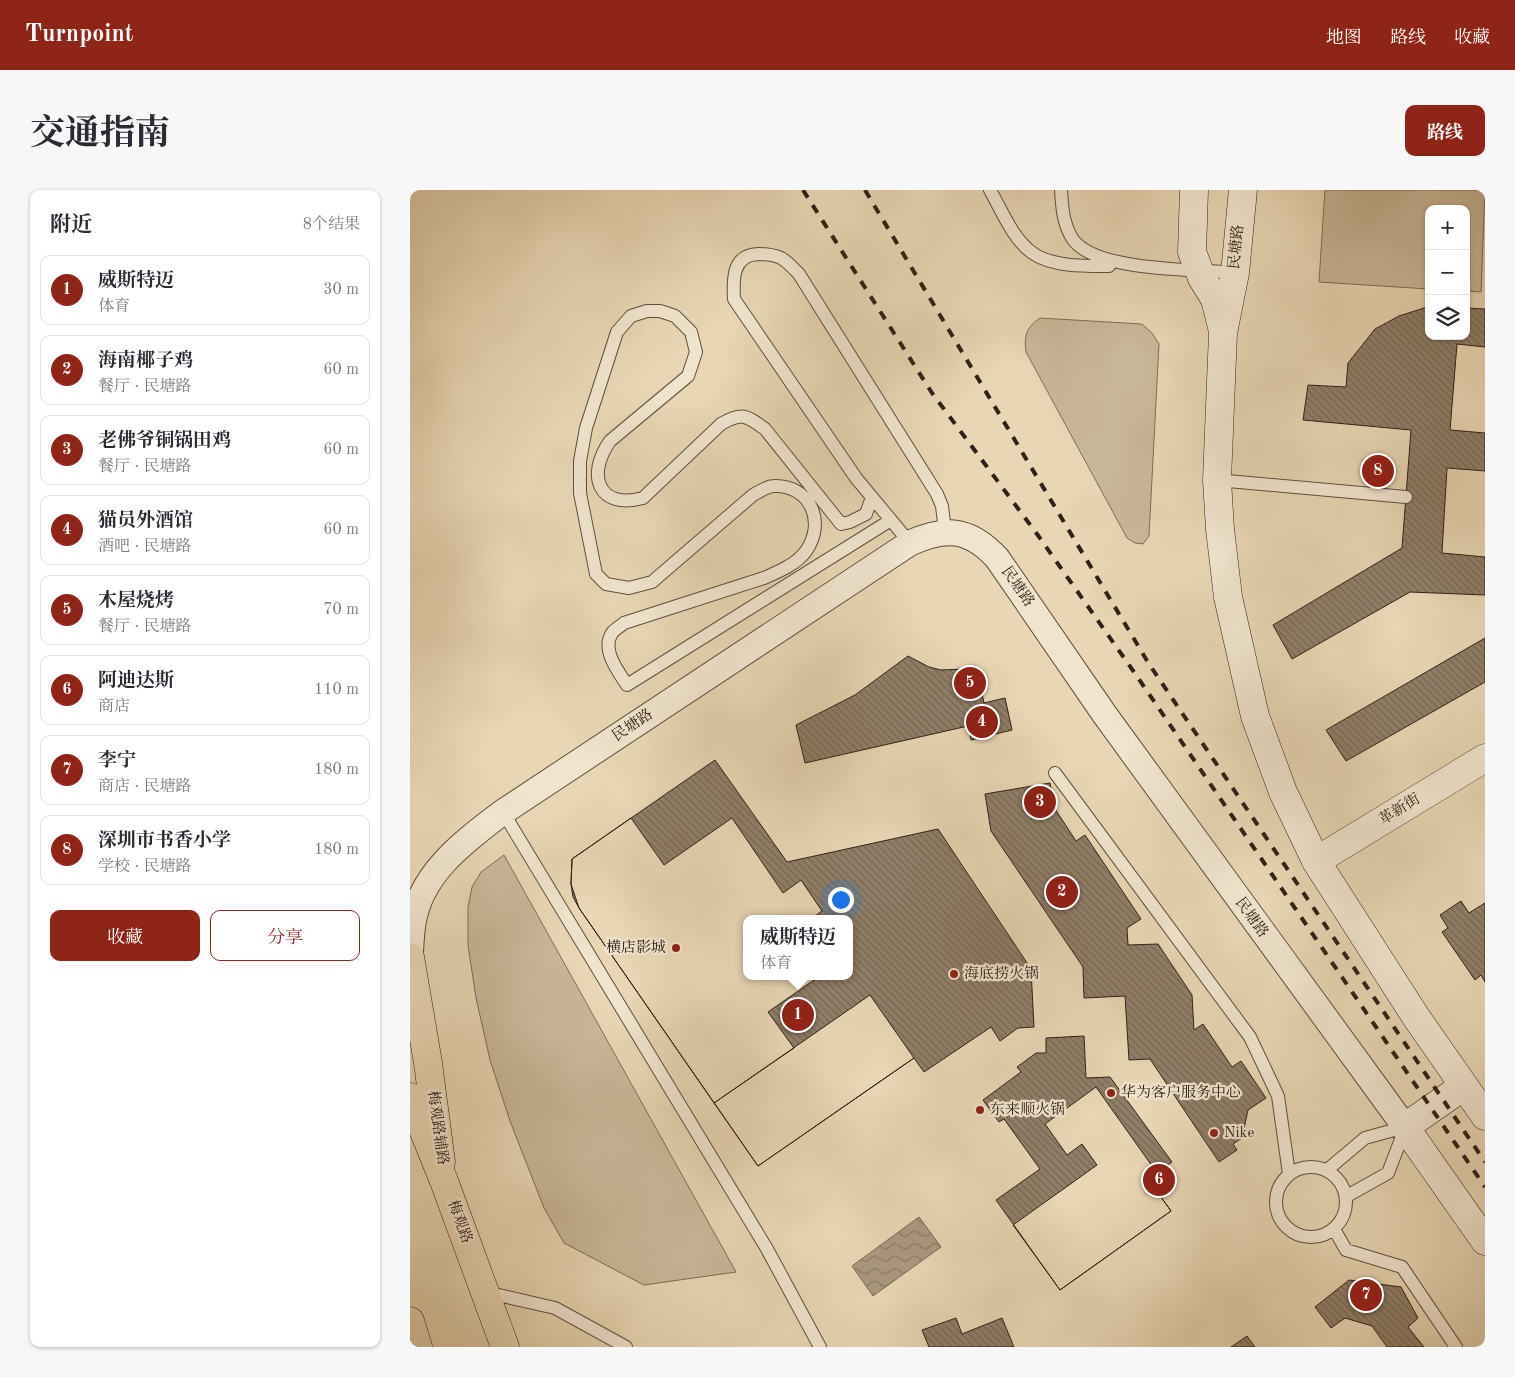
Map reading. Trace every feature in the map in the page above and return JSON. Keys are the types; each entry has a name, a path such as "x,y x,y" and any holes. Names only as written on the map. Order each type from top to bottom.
{"main road":[{"name":"民塘路","path":"1194,190 1191,243 1198,269 1215,299 1223,333"},
{"name":"民塘路","path":"1243,190 1235,273 1223,333 1217,480 1220,528 1228,597 1255,716 1283,792 1316,862 1343,906 1485,1116"},
{"name":"革新街","path":"1316,862 1485,758"},
{"name":"梅观路辅路","path":"410,958 428,1064 444,1181"},
{"path":"1405,1127 1464,1086"},
{"name":"梅观路","path":"410,1097 444,1181 505,1347"},
{"path":"410,1124 444,1181"},
{"name":"民塘路","path":"1405,1127 1485,1241"},
{"path":"410,1321 418,1347"}],"street":[{"name":"民塘路","path":"410,958 413,923 423,890 444,860 503,812 910,543 933,533 945,531 975,539 986,546 997,558 1122,739 1405,1127"}],"lane":[{"path":"990,190 1014,233 1034,254 1060,264 1109,266 1118,264"},
{"path":"1061,190 1062,214 1073,240 1098,258 1118,264 1235,273"},
{"path":"910,543 856,478 734,299 733,281 736,265 750,254 766,254 781,258 799,274 937,494 942,506 945,531"},
{"path":"872,497 866,514 841,524 765,429 750,417 736,416 721,424 643,498 626,502 608,496 600,487 597,471 600,455 610,441 688,376 696,352 691,332 675,316 660,310 647,311 631,316 617,332 586,428 580,461 580,492 596,574 606,584 629,588 652,582 753,495 772,486 794,488 808,500 815,516 815,535 805,552 786,568 764,578 624,623 612,634 608,648 612,661 627,685 891,520"},
{"path":"1217,480 1406,497"},
{"path":"1055,773 1250,1037 1278,1096 1289,1174"},
{"path":"503,812 767,1249 820,1347"},
{"path":"1327,1170 1365,1138 1405,1127"},
{"path":"1346,1196 1388,1173 1405,1127"},
{"path":"1313,1167 1327,1170 1342,1185 1346,1196 1346,1208 1342,1220 1334,1229 1324,1235 1302,1236 1292,1232 1284,1225 1278,1215 1276,1204 1281,1183 1289,1174 1300,1168 1313,1167"},
{"path":"1334,1229 1346,1250 1402,1267 1456,1347"},
{"path":"485,1292 555,1308 626,1347"}],"shaded area":[{"path":"1325,190 1485,190 1481,292 1470,291 1470,205 1425,205 1425,289 1319,282"},
{"path":"1040,318 1142,324 1152,333 1159,344 1149,536 1143,544 1135,543 1127,538 1026,352 1025,341 1027,332"},
{"path":"504,855 736,1272 644,1285 564,1243 544,1208 510,1121 490,1060 476,998 468,945 468,907 472,887 481,872"}],"water":[{"path":"919,1217 941,1247 873,1296 852,1266"}],"building":[{"path":"1425,308 1425,340 1470,340 1470,308 1485,309 1485,347 1457,344 1450,430 1485,433 1485,471 1447,468 1442,553 1485,557 1485,595 1410,592 1292,659 1273,625 1402,548 1411,430 1303,420 1308,385 1346,387 1348,363 1375,329 1399,316"},
{"path":"1485,638 1485,682 1346,761 1326,730"},
{"path":"908,656 929,667 941,670 964,669 976,666 984,703 1005,698 1012,730 971,740 968,726 805,763 796,725 855,695"},
{"path":"715,760 787,862 938,829 1031,969 1034,1027 1018,1028 1000,1041 991,1027 924,1072 914,1058 758,1166 579,908 571,884 572,859"},
{"path":"1050,783 1055,809 1076,841 1085,835 1141,919 1127,928 1128,945 1158,944 1192,995 1194,1030 1203,1024 1232,1067 1241,1061 1266,1098 1248,1110 1242,1138 1233,1144 1237,1150 1219,1162 1150,1059 1129,1060 1125,996 1084,998 1083,967 991,831 985,794"},
{"name":"横店影城","path":"631,818 664,865 732,818 783,893 801,880 822,911 816,915 743,915 743,980 814,980 768,1012 794,1048 714,1103 579,908 573,897 571,884 572,859"},
{"path":"1461,901 1469,913 1485,903 1485,982 1481,975 1475,980 1442,932 1448,928 1440,915"},
{"path":"870,995 914,1058 758,1166 714,1103"},
{"path":"1084,1036 1086,1078 1110,1077 1172,1162 1148,1179 1171,1211 1060,1290 996,1200 1040,1169 1004,1119 999,1122 983,1100 1021,1072 1017,1067 1036,1053 1046,1053 1046,1038"},
{"path":"1096,1087 1157,1173 1148,1179 1171,1211 1060,1290 1013,1225 1097,1165 1082,1144 1067,1155 1045,1124"},
{"path":"1349,1280 1401,1287 1418,1318 1408,1327 1424,1347 1387,1347 1372,1326 1345,1318 1331,1328 1315,1307"},
{"path":"956,1318 962,1334 1002,1318 1014,1347 929,1347 922,1330"},
{"path":"1247,1336 1255,1347 1231,1347"}],"railway":[{"path":"803,190 932,393 1037,534 1134,672 1485,1187"},
{"path":"865,190 1149,664 1485,1162"}],"place":[{"name":"深圳市书香小学","path":"1378,471"},
{"name":"木屋烧烤","path":"970,683"},
{"name":"猫员外酒馆","path":"982,722"},
{"name":"老佛爷铜锅田鸡","path":"1040,802"},
{"name":"海南椰子鸡","path":"1062,892"},
{"name":"横店影城","path":"676,948"},
{"name":"海底捞火锅","path":"954,974"},
{"name":"威斯特迈","path":"798,1015"},
{"name":"华为客户服务中心","path":"1111,1093"},
{"name":"东来顺火锅","path":"980,1110"},
{"name":"Nike","path":"1214,1133"},
{"name":"阿迪达斯","path":"1159,1180"},
{"name":"李宁","path":"1366,1295"}]}
